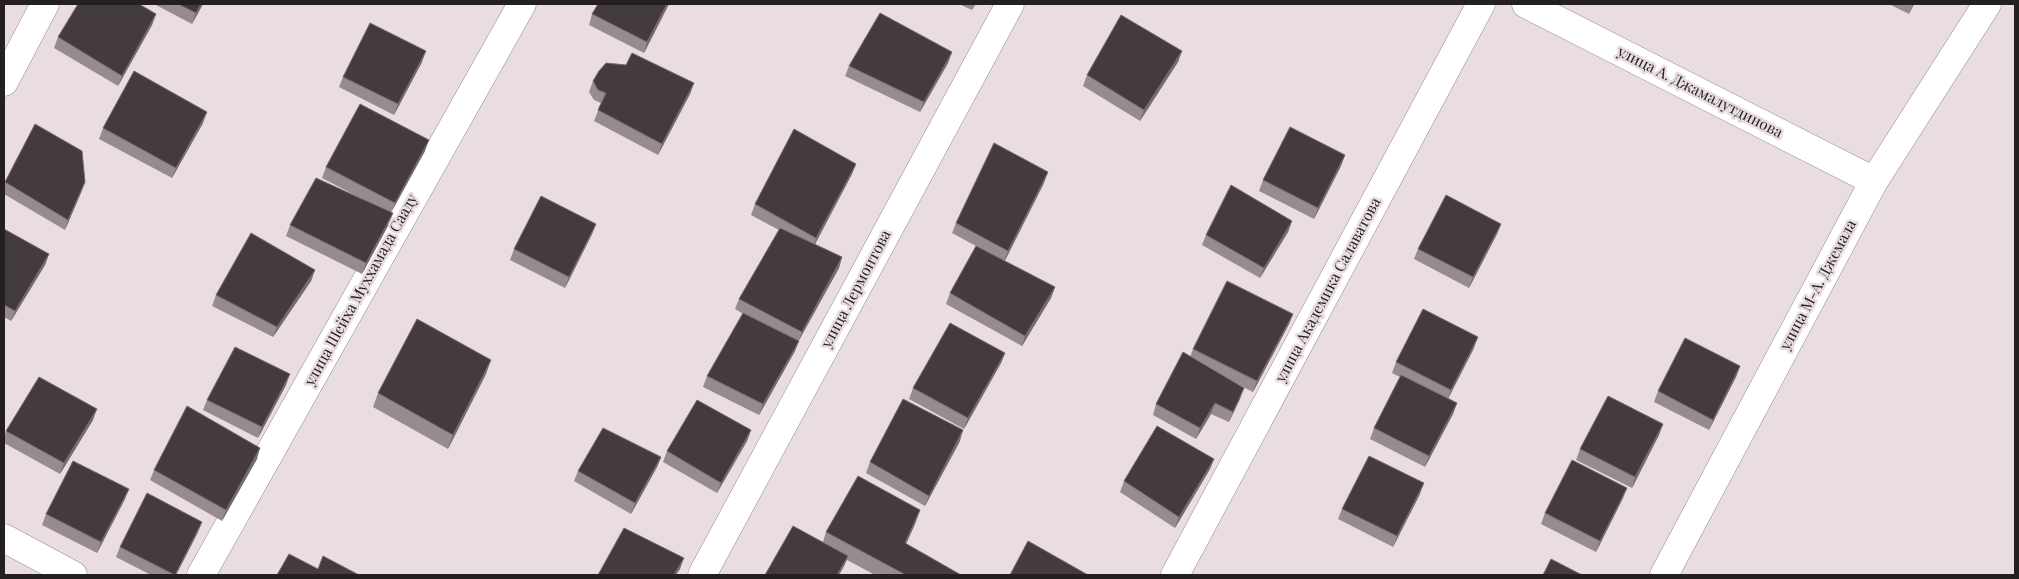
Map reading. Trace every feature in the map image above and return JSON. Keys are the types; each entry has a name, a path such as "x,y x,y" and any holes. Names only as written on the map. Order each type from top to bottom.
{"street":[{"path":"4,82 45,4"},
{"name":"улица Шейха Муххамада Сааду","path":"201,575 522,4"},
{"name":"улица Лермонтова","path":"702,575 1010,4"},
{"name":"улица Академика Салаватова","path":"1175,575 1481,4"},
{"name":"улица А. Джамалутдинова","path":"1526,4 1874,181"},
{"name":"улица М-А. Джемала","path":"1664,575 1874,181 1987,4"},
{"path":"4,538 73,575"}],"building":[{"path":"78,4 139,4 156,14 122,76 58,37"},
{"path":"178,4 201,4 196,13"},
{"path":"598,4 667,4 647,42 592,14"},
{"path":"880,13 952,52 924,102 849,66"},
{"path":"1121,15 1182,51 1144,110 1087,75"},
{"path":"370,23 426,51 398,104 343,77"},
{"path":"632,53 694,83 662,144 598,110 606,93 598,90 593,81 606,63 626,65"},
{"path":"134,71 207,112 176,168 103,128"},
{"path":"360,104 429,140 395,203 326,167"},
{"path":"35,124 82,151 85,182 68,220 5,182"},
{"path":"1290,127 1345,155 1318,208 1263,180"},
{"path":"794,129 856,164 816,238 755,204"},
{"path":"994,143 1048,172 1008,251 956,223"},
{"path":"316,178 393,213 366,263 290,225"},
{"path":"1231,185 1292,221 1264,268 1206,235"},
{"path":"1446,195 1501,224 1473,277 1418,249"},
{"path":"541,196 596,224 569,277 514,249"},
{"path":"780,228 842,257 802,332 739,299"},
{"path":"4,229 49,254 15,311 4,305"},
{"path":"251,233 315,270 277,327 216,295"},
{"path":"976,246 1055,287 1025,336 950,293"},
{"path":"1227,281 1293,314 1257,381 1193,349"},
{"path":"1423,309 1478,337 1451,390 1396,362"},
{"path":"743,313 799,341 763,404 707,376"},
{"path":"417,319 491,360 453,435 378,393"},
{"path":"950,323 1005,353 968,418 913,388"},
{"path":"1685,338 1740,366 1713,420 1658,391"},
{"path":"235,347 290,374 262,427 207,400"},
{"path":"1183,352 1244,388 1233,412 1215,403 1200,428 1156,404"},
{"path":"1401,375 1457,403 1429,456 1374,428"},
{"path":"39,377 97,409 64,463 6,431"},
{"path":"1608,396 1663,424 1635,477 1580,449"},
{"path":"903,399 963,430 929,496 870,462"},
{"path":"697,400 751,430 721,483 667,451"},
{"path":"187,406 260,448 226,510 154,470"},
{"path":"1157,426 1214,459 1179,517 1124,481"},
{"path":"603,428 661,457 635,503 578,471"},
{"path":"1369,456 1424,483 1397,536 1342,509"},
{"path":"1572,460 1627,488 1600,541 1545,513"},
{"path":"73,461 129,489 101,542 46,514"},
{"path":"858,476 920,510 905,543 961,575 906,575 826,532"},
{"path":"147,493 202,522 175,575 120,547"},
{"path":"793,526 848,556 837,575 765,575"},
{"path":"624,528 684,558 674,575 598,575"},
{"path":"1028,541 1088,575 1010,575"},
{"path":"289,554 318,569 323,556 359,575 277,575"},
{"path":"1551,559 1582,575 1543,575"}]}
